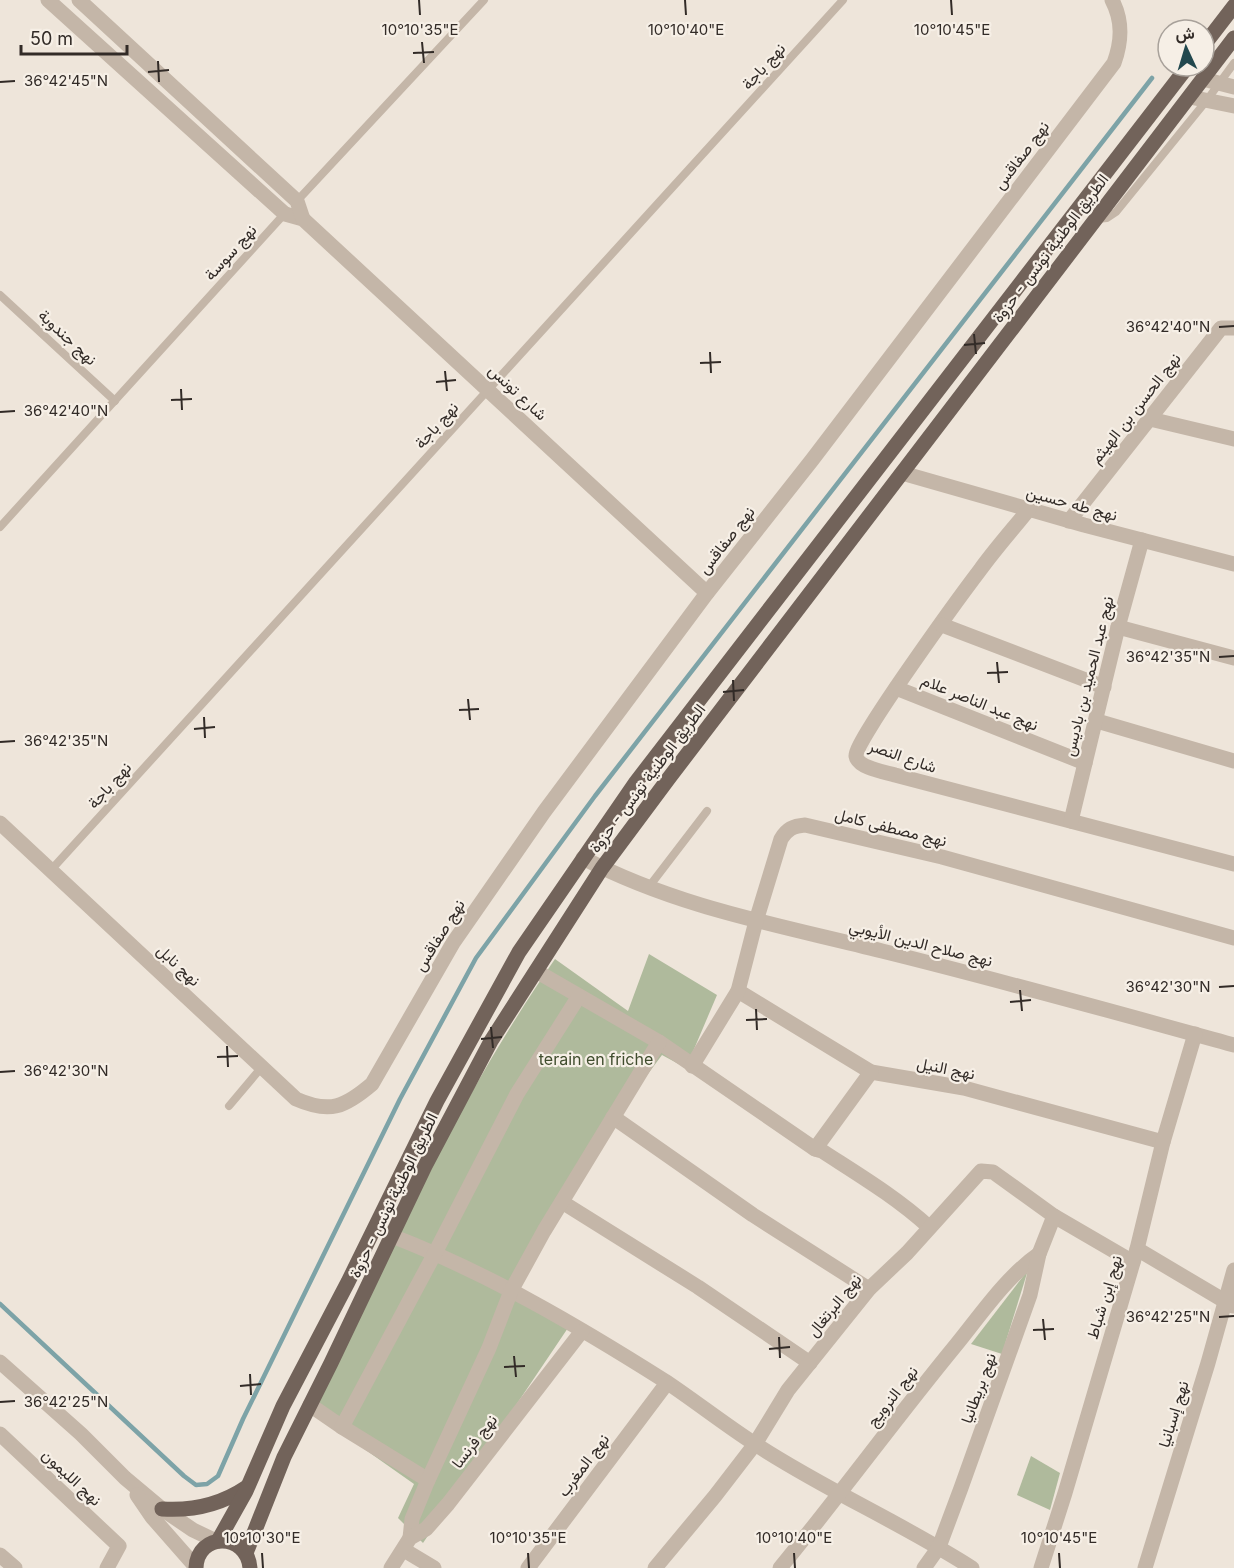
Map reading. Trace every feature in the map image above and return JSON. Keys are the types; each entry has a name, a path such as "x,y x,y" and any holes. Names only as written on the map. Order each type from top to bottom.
{"main road":[{"path":"1216,29 1234,6"},
{"name":"الطريق الوطنية تونس - حزوة","path":"248,1560 284,1457 425,1166 491,1041 602,868 669,777 1234,38"},
{"name":"الطريق الوطنية تونس - حزوة","path":"196,1567 197,1559 204,1548 217,1541 247,1487 283,1406 348,1282 437,1101 519,952 636,782 1179,78"},
{"path":"162,1509 195,1508 216,1503 247,1487"},
{"path":"217,1541 233,1543 248,1560"}],"street":[{"path":"48,0 285,214 303,219"},
{"path":"79,0 297,201 303,219"},
{"name":"نهج صفاقس","path":"346,1104 372,1084 453,943 544,812 707,593 812,460 1114,63 1121,33 1112,0"},
{"path":"1203,79 1227,85"},
{"path":"1190,97 1234,106"},
{"name":"شارع تونس","path":"303,219 707,593"},
{"name":"نهج الحسن بن الهيثم","path":"1069,521 1221,328 1234,328"},
{"path":"1150,419 1234,439"},
{"name":"نهج طه حسين","path":"902,473 1069,521 1234,564"},
{"name":"شارع النصر","path":"1029,509 981,569 875,717 856,750 856,758 860,763 895,776 1234,864"},
{"name":"نهج عبد الحميد بن باديس","path":"1071,821 1118,627 1142,540"},
{"path":"942,625 1104,687"},
{"path":"1118,627 1234,658"},
{"name":"نهج عبد الناصر علام","path":"896,688 1085,763"},
{"path":"1097,721 1234,761"},
{"name":"نهج نابل","path":"0,823 296,1099 313,1106 327,1108 346,1104"},
{"name":"نهج مصطفى كامل","path":"692,1066 738,991 781,839 786,831 795,826 805,825 942,858 1234,938"},
{"name":"نهج صلاح الدين الأيوبي","path":"583,858 647,889 756,921 894,954 1234,1045"},
{"path":"536,971 659,1042 815,1149 822,1151 885,1192 929,1227"},
{"name":"نهج النيل","path":"738,991 871,1072 963,1088 1163,1142"},
{"path":"342,1427 517,1094 579,996"},
{"name":"نهج إبن شباط","path":"1041,1568 1136,1256 1163,1142 1195,1034"},
{"path":"434,1568 407,1544 412,1519 428,1480 489,1348 511,1291 659,1042"},
{"path":"815,1149 871,1072"},
{"path":"613,1117 753,1215 869,1289"},
{"name":"نهج البرتغال","path":"655,1568 755,1444 788,1390 869,1289 907,1253 981,1171 993,1172 1054,1216"},
{"path":"562,1202 698,1287 810,1363"},
{"path":"1054,1216 1229,1304"},
{"name":"نهج بريطانيا","path":"924,1568 939,1547 1030,1295 1039,1254 1054,1216"},
{"path":"392,1236 471,1269 582,1331 667,1383 755,1444 838,1494 939,1547 972,1568"},
{"name":"نهج النرويج","path":"780,1568 901,1412 1012,1276 1039,1254"},
{"name":"نهج إسبانيا","path":"1145,1568 1208,1363 1229,1304 1234,1270"},
{"name":"نهج فرنسا","path":"391,1568 407,1544 426,1529 448,1504 582,1331"},
{"path":"0,1362 81,1434 124,1478 162,1509 194,1530 217,1541"},
{"name":"نهج المغرب","path":"528,1568 667,1383"},
{"path":"310,1405 428,1480"},
{"name":"نهج الليمون","path":"0,1434 119,1546 107,1568"},
{"path":"124,1478 152,1517 196,1567"},
{"path":"0,1555 15,1568"}],"lane":[{"name":"نهج سوسة","path":"0,527 285,214 484,0"},
{"name":"نهج باجة","path":"51,870 843,0"},
{"path":"1094,219 1107,218 1116,212 1207,100 1227,85 1234,63"},
{"name":"نهج جندوبة","path":"0,295 115,401"},
{"path":"647,889 707,811"},
{"path":"230,1106 261,1068"}],"green space":[{"name":"terain en friche","path":"649,954 717,995 686,1068 662,1055 583,1161 519,1288 574,1319 423,1543 398,1518 414,1484 309,1410 455,1123 486,1067 555,959 628,1011"},
{"path":"1028,1270 1002,1354 971,1344"},
{"path":"1031,1456 1060,1473 1050,1510 1017,1495"}],"waterway":[{"path":"0,1304 184,1476 196,1485 207,1484 218,1476 243,1419 400,1099 476,958 595,796 1152,78"}]}
